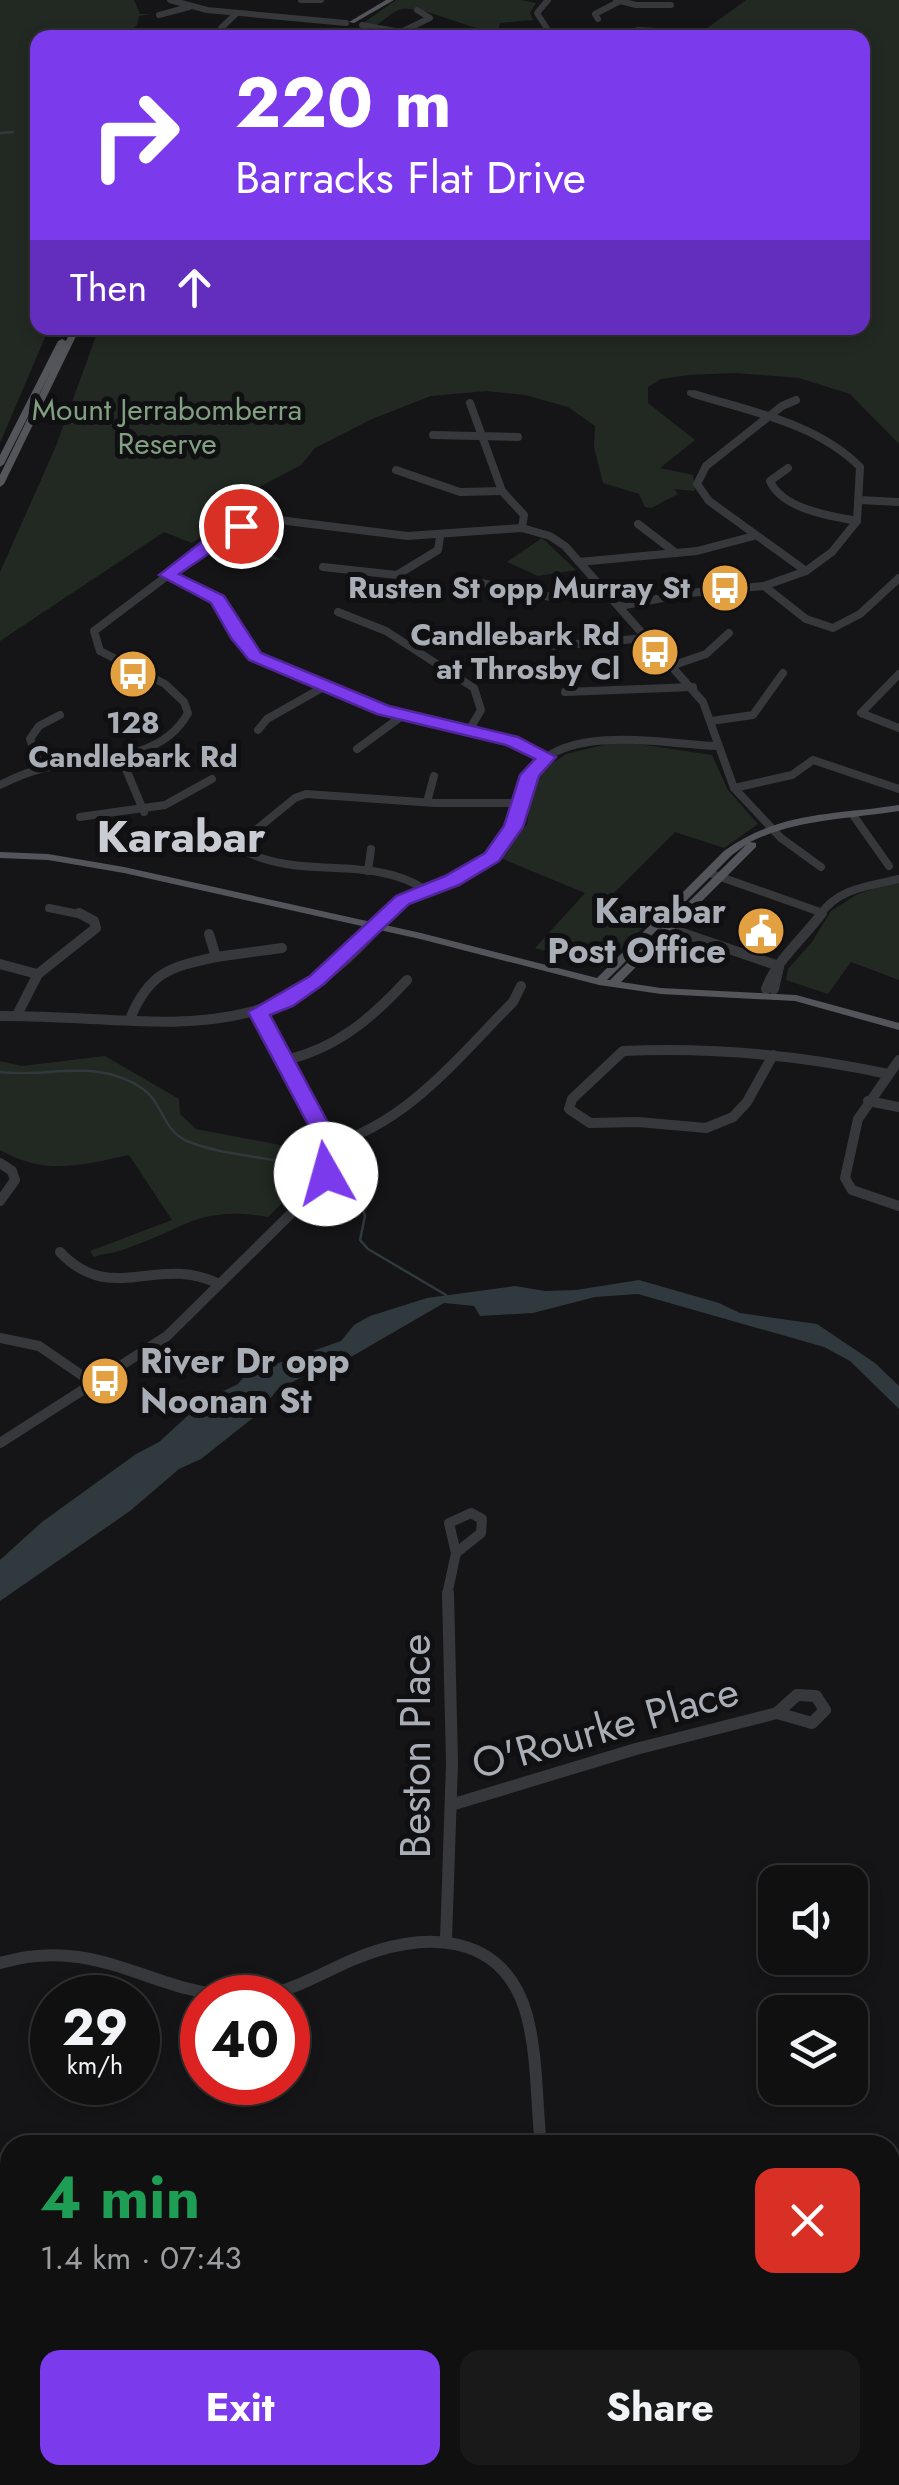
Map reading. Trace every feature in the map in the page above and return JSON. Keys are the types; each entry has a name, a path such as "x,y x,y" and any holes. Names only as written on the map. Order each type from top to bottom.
{"main road":[{"path":"351,26 391,0"},
{"path":"0,464 65,335"},
{"path":"0,484 73,335"},
{"path":"608,981 713,874 774,830 899,811"},
{"path":"0,853 48,856 124,870 608,981 661,991 770,991 899,1024"}],"street":[{"path":"170,0 190,7 390,30"},
{"path":"301,0 321,0"},
{"path":"535,1 546,1"},
{"path":"546,1 537,13 548,30"},
{"path":"606,15 596,17 618,1 671,5"},
{"path":"160,15 190,7"},
{"path":"406,30 430,18 418,10"},
{"path":"223,30 237,13"},
{"path":"620,606 689,593 764,586 806,571 832,552 857,522 860,467 852,457 820,438 767,417 690,393"},
{"path":"796,400 767,417 706,466 696,480 705,500 732,515 777,556 806,571"},
{"path":"470,403 502,490 524,515 522,528"},
{"path":"433,435 518,437"},
{"path":"788,468 770,480 774,490 818,514 857,522"},
{"path":"396,470 460,492 502,490"},
{"path":"859,500 899,502"},
{"path":"0,786 41,768 143,750 170,739 189,710 172,690 100,651 94,632 104,620 228,530 266,520 440,536 522,528 559,541 674,665 693,688 711,722 734,788 774,830 821,867"},
{"path":"638,524 676,553"},
{"path":"323,567 397,576 438,550 440,536"},
{"path":"580,562 676,553 754,536"},
{"path":"167,575 218,599 239,638 255,656 296,676 402,716 512,741 547,757"},
{"path":"764,586 811,624 832,629 850,624 899,578"},
{"path":"460,598 472,585 487,581 549,597 599,584"},
{"path":"338,612 386,631 474,688 482,698 481,714 468,732"},
{"path":"674,665 712,650 729,633"},
{"path":"496,634 534,646 605,645 648,638"},
{"path":"711,722 752,715 784,672"},
{"path":"899,674 861,713 899,728"},
{"path":"258,730 267,719 327,685"},
{"path":"565,692 693,688"},
{"path":"41,768 30,746 31,736 39,726 60,715"},
{"path":"357,749 402,716"},
{"path":"0,1016 202,1022 258,1012 308,987 378,926 395,906 492,857 514,827 530,775 547,757 612,738 717,746"},
{"path":"120,754 144,812"},
{"path":"734,788 794,775 813,760 899,789"},
{"path":"428,802 434,776"},
{"path":"80,816 144,812 178,802 212,779"},
{"path":"424,889 400,873 320,870 254,856 243,850 242,842 295,798 306,794 428,802 520,802"},
{"path":"855,818 890,866"},
{"path":"368,870 371,849"},
{"path":"713,874 820,912"},
{"path":"770,991 779,966 804,940 820,912 845,892 899,880"},
{"path":"16,1016 22,992 37,974 96,925 81,914 48,908"},
{"path":"661,926 779,966"},
{"path":"209,934 216,958"},
{"path":"130,1018 143,986 173,967 282,948"},
{"path":"0,964 37,974"},
{"path":"286,1060 305,1057 340,1041 372,1018 407,980"},
{"path":"330,1145 355,1140 384,1126 513,1002 522,986"},
{"path":"0,1444 167,1336 314,1193 326,1174 330,1145 258,1012"},
{"path":"773,1055 733,1118 706,1128 638,1122 590,1123 569,1109 572,1099 623,1051 773,1055 809,1058 888,1074"},
{"path":"899,1060 858,1119 846,1185 899,1206"},
{"path":"868,1100 899,1107"},
{"path":"0,1163 12,1170 15,1177 11,1190 0,1201"},
{"path":"60,1252 72,1267 100,1281 122,1282 178,1270 200,1274 219,1284"},
{"path":"0,1338 24,1340 46,1348 93,1383"},
{"name":"Beston Place","path":"446,1940 452,1714 446,1602 448,1574 456,1553"},
{"name":"O'Rourke Place","path":"451,1805 636,1749 777,1712"},
{"path":"0,1963 42,1951 75,1952 218,1995 260,1996 301,1984 390,1944 446,1940 483,1954 499,1968 522,2002 540,2135"}],"green space":[{"path":"0,0 134,0 140,14 151,14 139,16 131,30 30,30 30,335 46,335 0,443"},
{"path":"396,0 536,3 530,13 533,20 500,23 498,30 478,30 410,9 395,12 375,26 362,24"},
{"name":"Mount Jerrabomberra Reserve","path":"746,0 899,0 899,444 850,394 799,378 735,373 661,379 648,387 648,403 695,440 660,468 693,475 695,491 674,489 678,494 651,508 645,507 639,494 603,483 594,447 595,426 568,407 525,395 486,391 431,396 372,419 315,448 301,465 225,505 207,520 220,525 192,543 164,532 0,641 0,572 56,446 96,335 870,335 870,30 705,30"},
{"path":"235,530 281,560 234,558 207,550"},
{"path":"542,538 576,570 538,576 507,562"},
{"path":"611,743 712,755 728,790 758,824 724,848 675,832 608,899 654,917 602,968 535,948 585,893 500,858 527,824 533,787 542,770 566,754"},
{"path":"899,879 899,980 851,962 828,994 786,980 788,969 812,942 831,911 856,895"},
{"path":"105,1056 179,1099 180,1114 196,1129 311,1151 309,1177 268,1217 207,1217 94,1257 90,1251 172,1220 129,1155 79,1165 48,1166 0,1150 0,1061 22,1066"}],"shaded area":[{"path":"639,1280 740,1313 817,1324 875,1363 899,1386 899,1409 850,1361 824,1347 638,1294 595,1297 533,1313 480,1316 474,1306 444,1303 325,1372 306,1375 277,1390 258,1414 201,1459 179,1469 130,1511 0,1601 0,1560 42,1522 136,1454 159,1442 205,1400 238,1384 245,1375 341,1341 354,1325 370,1316 427,1298 515,1286 545,1291 576,1290"}],"waterway":[{"path":"0,133 13,132"},
{"path":"0,1072 91,1071 126,1079 150,1095 173,1131 187,1141 283,1162 314,1173"},
{"path":"338,1179 354,1184 365,1216 360,1240 368,1249 446,1295"}],"place":[{"name":"Rusten St opp Murray St","path":"725,588"},
{"name":"Candlebark Rd at Throsby Cl","path":"655,652"},
{"name":"128 Candlebark Rd","path":"133,674"},
{"name":"Karabar Post Office","path":"761,931"},
{"name":"River Dr opp Noonan St","path":"105,1381"}],"district":[{"name":"Karabar","path":"181,836"}],"route":[{"path":"241,526 224,533 167,575 218,599 229,613 239,638 255,656 266,664 338,688 383,710 512,741 547,757 530,775 514,827 492,857 470,872 402,900 317,980 286,1002 258,1012 330,1145 326,1174"}]}
